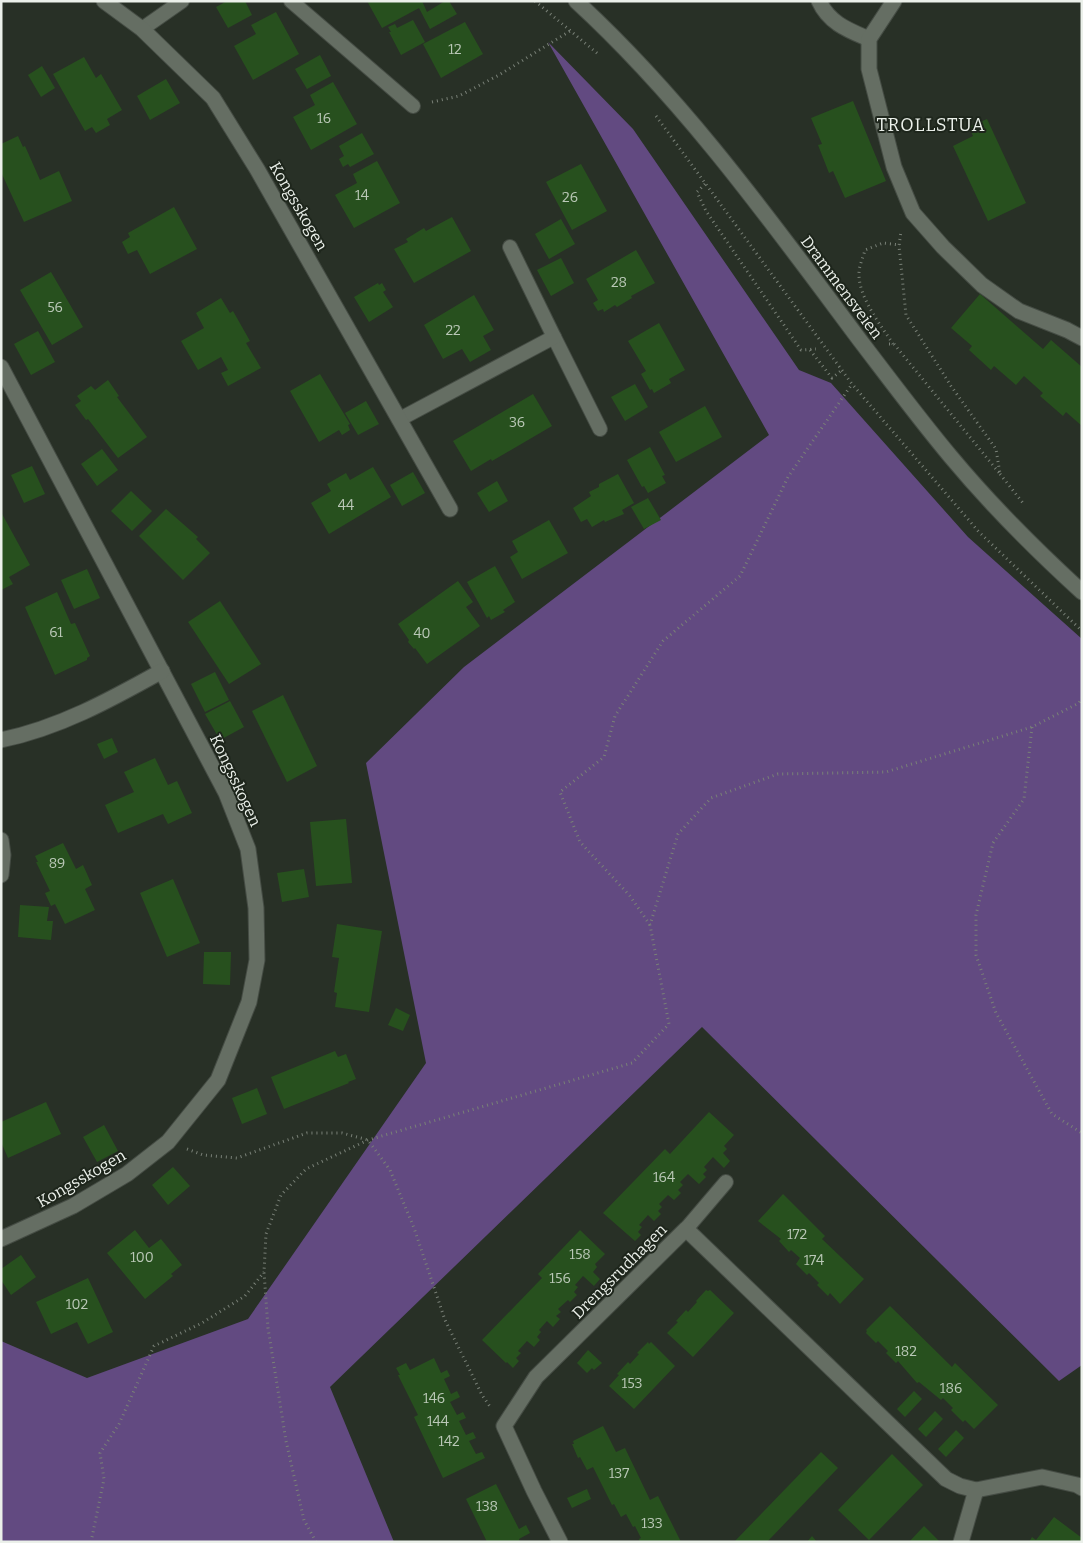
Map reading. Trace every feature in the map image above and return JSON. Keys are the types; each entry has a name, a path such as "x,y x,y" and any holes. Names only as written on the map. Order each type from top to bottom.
{"street":[{"name":"Kongsskogen","path":"104,1 142,29 213,98 257,169 450,510"},
{"name":"Drammensveien","path":"576,1 644,68 704,136 951,458 1044,558 1082,592"},
{"path":"819,1 825,13 839,24 869,39"},
{"path":"894,1 869,39 869,69 894,167 913,213 943,247 982,285 1019,311 1082,338"},
{"name":"Kongsskogen","path":"1,367 230,802 248,849 256,908 257,960 249,1002 218,1080 168,1142 127,1174 73,1206 1,1239"},
{"path":"1,740 28,734 66,721 162,671"},
{"path":"1,840 3,855 1,875"},
{"name":"Drengsrudhagen","path":"504,1426 536,1377 686,1229 946,1479 960,1486 976,1490 1042,1477 1077,1485 1082,1488"},
{"path":"504,1426 560,1542"},
{"path":"961,1542 976,1490"}],"lane":[{"path":"142,29 182,1"},
{"path":"291,1 413,106"},
{"path":"510,247 600,429"},
{"path":"400,420 554,338"},
{"path":"686,1229 726,1182"}],"path":[{"path":"535,1 600,55"},
{"path":"413,106 459,96 499,75 570,31"},
{"path":"652,112 852,384 978,532 1082,631"},
{"path":"705,183 697,192 706,211 801,350 816,349"},
{"path":"913,213 903,222 900,245 906,315 951,386 996,449 1000,474"},
{"path":"900,245 883,243 866,250 859,272 860,287 874,314 894,344 1025,506"},
{"path":"887,344 894,344"},
{"path":"810,350 832,378 842,370"},
{"path":"316,1542 304,1520 286,1441 268,1328 264,1272 266,1234 281,1195 306,1169 368,1140 632,1063 669,1024 650,925 630,896 580,842 560,792 604,757 615,716 663,641 740,576 788,477 852,384"},
{"path":"650,925 678,834 711,798 778,774 886,772 1032,727 1079,703 1082,698"},
{"path":"1032,727 1024,799 993,843 976,915 976,955 996,1013 1052,1114 1082,1133"},
{"path":"168,1142 203,1155 237,1158 307,1133 342,1133 368,1140 390,1170 414,1228 445,1320 456,1344 482,1395 504,1426"},
{"path":"91,1542 104,1479 100,1452 119,1424 154,1346 202,1323 245,1296 264,1272"}],"shaded area":[{"path":"548,42 633,129 799,370 831,383 968,537 1082,639 1082,1365 1059,1381 702,1027 330,1387 394,1542 1,1542 1,1341 87,1378 248,1319 426,1063 366,763 464,667 769,435"}],"building":[{"path":"227,1 245,1 252,15 228,28 216,7"},
{"path":"367,1 422,1 427,12 445,1 449,1 457,14 430,29 419,8 382,28"},
{"path":"276,12 299,54 253,80 234,46 256,34 251,25"},
{"path":"413,20 425,42 401,55 388,27 395,24 397,28"},
{"path":"465,22 483,54 441,78 423,44"},
{"path":"320,55 331,76 307,89 295,69"},
{"path":"84,57 96,78 101,74 122,110 107,119 110,125 96,133 92,127 85,131 53,74"},
{"path":"42,66 55,88 41,97 28,75"},
{"path":"166,79 180,103 150,120 137,96"},
{"path":"333,82 357,124 311,150 293,117 315,105 310,95"},
{"path":"853,101 886,181 845,198 833,171 829,173 818,145 822,144 811,118"},
{"path":"987,119 1026,203 988,221 953,146 973,136 969,127"},
{"path":"362,133 374,154 350,167 348,164 343,167 339,159 344,156 339,146"},
{"path":"18,136 23,147 25,146 40,180 59,171 72,201 24,222 1,172 1,144"},
{"path":"377,161 400,203 354,228 335,195 357,183 353,174"},
{"path":"581,164 607,211 572,230 546,182"},
{"path":"174,207 197,249 150,274 137,250 128,254 122,242 130,237 128,233"},
{"path":"452,217 471,251 414,283 394,249 408,242 406,239 424,228 426,231"},
{"path":"561,219 575,244 549,259 535,234"},
{"path":"636,250 655,283 631,296 632,298 617,307 615,305 604,312 603,309 598,311 593,303 598,300 586,279"},
{"path":"561,258 574,283 551,296 537,270"},
{"path":"51,272 83,327 52,345 20,290"},
{"path":"378,283 379,285 382,283 386,290 383,292 393,307 369,322 354,297"},
{"path":"980,294 1043,349 1051,340 1082,367 1082,426 1066,412 1063,416 1040,396 1043,393 1024,376 1016,385 994,366 991,370 969,350 972,346 951,328"},
{"path":"474,295 494,330 483,336 491,350 470,362 462,349 443,359 424,325"},
{"path":"221,298 230,313 233,311 250,341 246,343 261,368 228,386 221,373 228,370 221,357 198,370 181,341 204,328 196,313"},
{"path":"659,323 685,370 669,379 671,383 654,393 652,389 650,390 641,374 646,371 628,341"},
{"path":"38,331 55,362 31,375 14,344"},
{"path":"320,374 350,424 348,425 350,430 342,435 339,430 319,442 290,391"},
{"path":"108,380 119,396 117,397 147,437 118,458 75,405 81,401 77,396 91,386 95,390"},
{"path":"635,384 648,407 625,421 611,397"},
{"path":"533,394 552,426 471,471 453,441"},
{"path":"366,401 379,424 358,435 345,413"},
{"path":"705,406 722,437 676,462 659,432"},
{"path":"650,447 665,475 662,476 666,483 648,493 644,486 642,487 627,460"},
{"path":"102,449 118,470 97,486 81,464"},
{"path":"32,466 45,494 24,503 11,475"},
{"path":"373,467 391,497 329,534 311,503 331,491 327,484 346,473 350,480"},
{"path":"413,472 425,493 402,506 390,485"},
{"path":"618,474 634,503 622,510 624,514 605,522 604,520 592,527 587,519 581,522 573,508 591,496 589,492 599,487 599,484"},
{"path":"497,481 508,501 489,512 477,493"},
{"path":"131,491 152,511 132,531 111,511"},
{"path":"648,498 661,520 644,529 631,507"},
{"path":"166,509 198,537 196,539 210,553 183,580 139,536"},
{"path":"1,512 30,565 9,577 13,584 1,590"},
{"path":"549,520 568,553 522,579 510,557 518,552 512,541"},
{"path":"495,566 515,602 503,610 505,612 491,620 489,616 487,618 467,582"},
{"path":"87,569 100,598 74,609 61,580"},
{"path":"458,581 473,602 466,607 480,626 427,664 408,642 409,640 398,624"},
{"path":"57,592 71,624 75,623 90,656 87,660 55,675 25,607"},
{"path":"220,601 261,664 229,684 188,622"},
{"path":"215,672 229,700 205,712 191,684"},
{"path":"283,695 317,766 287,782 252,711"},
{"path":"230,701 244,727 220,740 205,714"},
{"path":"112,738 118,752 104,759 97,744"},
{"path":"155,758 168,785 177,781 192,813 168,824 163,814 118,833 105,805 134,792 124,772"},
{"path":"346,819 352,883 316,886 310,822"},
{"path":"63,843 76,869 83,865 92,885 85,889 95,910 65,924 55,904 51,906 45,893 50,891 35,856"},
{"path":"304,869 309,897 282,902 277,873"},
{"path":"173,879 200,943 167,957 140,893"},
{"path":"20,905 49,907 47,921 53,921 51,940 18,937"},
{"path":"337,924 382,931 369,1012 335,1007 337,993 334,992 339,958 332,957"},
{"path":"204,952 231,952 230,985 203,984"},
{"path":"396,1008 410,1015 403,1031 388,1025"},
{"path":"335,1051 338,1057 346,1054 356,1079 284,1109 271,1077"},
{"path":"257,1088 267,1114 242,1124 232,1098"},
{"path":"46,1102 61,1134 8,1158 1,1142 1,1122"},
{"path":"709,1112 734,1135 724,1146 727,1149 723,1153 730,1161 724,1168 713,1157 704,1167 707,1170 703,1174 706,1177 699,1184 688,1174 680,1182 683,1185 678,1190 681,1193 674,1200 668,1195 659,1204 662,1207 658,1211 661,1214 654,1221 648,1215 639,1225 642,1227 638,1232 641,1235 635,1241 603,1213 665,1149 670,1154"},
{"path":"104,1125 118,1151 97,1162 83,1137"},
{"path":"173,1167 190,1186 168,1205 152,1185"},
{"path":"783,1194 825,1236 822,1239 864,1279 840,1304 830,1293 828,1296 809,1273 807,1275 796,1264 800,1258 791,1250 789,1252 779,1241 781,1239 758,1221"},
{"path":"135,1230 149,1248 161,1239 182,1265 171,1274 173,1276 145,1299 107,1253"},
{"path":"580,1230 605,1254 595,1264 597,1267 593,1272 600,1279 594,1286 583,1276 575,1285 578,1287 574,1292 577,1295 558,1309 561,1312 556,1316 560,1319 553,1327 547,1321 539,1330 541,1332 537,1337 540,1340 534,1347 527,1341 518,1351 521,1353 516,1358 519,1361 513,1368 482,1340 542,1278 538,1274"},
{"path":"21,1255 36,1277 11,1295 1,1280 1,1269"},
{"path":"88,1278 113,1332 88,1344 77,1322 51,1334 36,1302"},
{"path":"706,1290 710,1290 734,1313 693,1357 667,1333"},
{"path":"890,1306 952,1367 955,1363 998,1405 974,1429 965,1420 963,1422 951,1410 953,1408 943,1398 941,1400 919,1382 917,1383 898,1361 896,1363 886,1353 888,1351 878,1341 876,1343 866,1333 866,1330"},
{"path":"648,1342 649,1344 651,1342 675,1366 634,1409 609,1386 619,1375 617,1374 628,1362 630,1364 639,1354 637,1353"},
{"path":"588,1350 602,1363 587,1373 577,1363"},
{"path":"434,1358 441,1373 447,1370 450,1376 444,1379 451,1394 457,1391 460,1397 450,1402 457,1415 463,1412 466,1418 459,1421 466,1435 473,1432 476,1438 469,1441 476,1454 482,1452 485,1458 443,1478 414,1417 418,1415 396,1368 406,1363 410,1370"},
{"path":"914,1391 922,1399 905,1417 897,1409"},
{"path":"935,1411 943,1419 926,1437 918,1429"},
{"path":"603,1426 616,1452 625,1448 650,1500 658,1496 681,1542 640,1542 639,1539 641,1538 635,1526 633,1527 626,1514 621,1517 614,1504 612,1505 593,1467 587,1470 580,1457 578,1458 572,1444 574,1444 573,1441"},
{"path":"956,1430 964,1438 946,1457 938,1449"},
{"path":"821,1452 838,1468 767,1542 734,1542"},
{"path":"892,1454 923,1485 869,1540 838,1510"},
{"path":"496,1484 519,1529 526,1525 530,1533 519,1539 520,1542 487,1542 466,1499"},
{"path":"587,1489 591,1499 572,1508 567,1498"},
{"path":"1054,1517 1082,1538 1082,1542 1029,1542 1032,1537 1036,1540"},
{"path":"924,1526 940,1542 909,1542"},
{"path":"812,1536 817,1542 807,1542"}],"district":[{"name":"TROLLSTUA","path":"931,125"}]}
